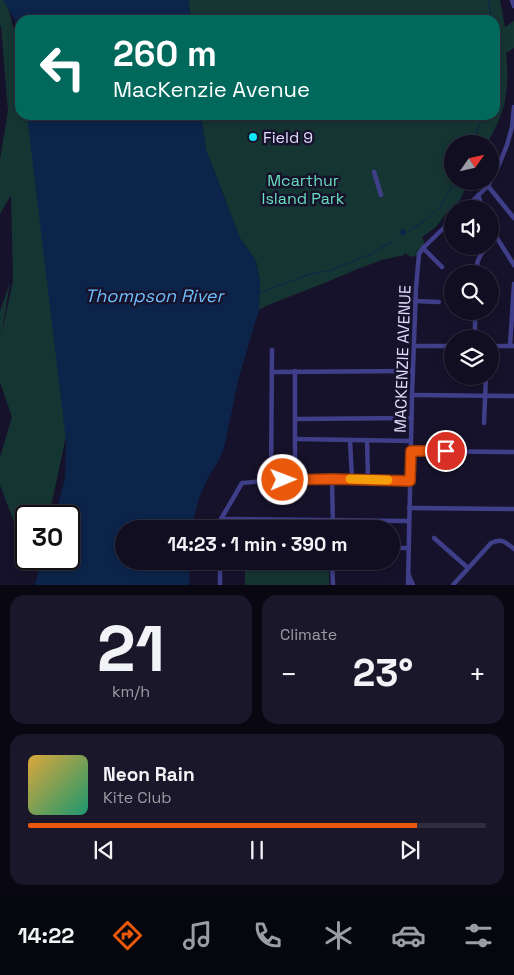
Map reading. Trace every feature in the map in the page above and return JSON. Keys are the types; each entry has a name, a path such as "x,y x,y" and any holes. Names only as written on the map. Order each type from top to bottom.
{"street":[{"path":"512,0 514,6"},
{"path":"499,163 507,146 512,127 514,107"},
{"path":"374,172 381,195"},
{"path":"473,200 484,190"},
{"path":"491,190 514,218"},
{"path":"478,195 480,200"},
{"path":"442,267 423,248 444,228"},
{"path":"499,242 514,265"},
{"name":"MACKENZIE AVENUE","path":"408,585 415,301 419,254 423,248"},
{"path":"499,346 512,346 514,284"},
{"path":"415,301 439,302"},
{"path":"414,346 444,346"},
{"path":"271,480 272,350"},
{"path":"295,371 295,480"},
{"path":"272,372 413,371"},
{"path":"484,423 486,385"},
{"path":"412,395 514,396"},
{"path":"296,419 412,418"},
{"path":"296,439 411,441"},
{"path":"350,440 352,479"},
{"path":"367,440 368,480"},
{"path":"411,451 514,452"},
{"path":"221,520 242,483 271,480 332,479 410,481"},
{"path":"332,479 333,520"},
{"path":"409,508 514,509"},
{"path":"400,521 409,521"},
{"path":"434,538 468,568"},
{"path":"453,585 491,543 498,540 505,541 514,549"},
{"path":"400,548 408,548"},
{"path":"220,570 220,585"},
{"path":"332,570 333,585"},
{"path":"408,570 413,585"}],"green space":[{"path":"0,0 6,0 15,33 15,120 36,120 78,380 51,505 15,505 15,525 0,485 0,457 12,417 0,382 0,311 10,283 1,337 13,281 11,195 0,214 0,159 8,111"},
{"name":"Mcarthur Island Park","path":"188,0 500,0 505,27 514,21 514,48 506,53 506,94 500,116 500,15 190,15"},
{"name":"Mcarthur Island Park","path":"202,120 498,120 492,135 444,135 444,190 465,190 460,200 444,200 444,216 436,227 422,237 424,241 423,253 411,257 405,253 404,255 382,260 259,310 260,281 256,261 240,238 206,150"},
{"path":"245,570 329,570 329,585 245,585"}],"water":[{"path":"3,0 188,0 190,15 15,15 15,20"},
{"name":"Thompson River","path":"28,120 202,120 206,150 240,238 256,261 260,281 259,310 239,377 224,448 199,498 194,520 115,520 115,570 190,570 189,585 35,585 38,570 80,570 80,505 58,505 65,478 66,441"}],"waterway":[{"path":"489,0 490,15"},
{"path":"475,135 481,120"},
{"path":"409,231 423,222 441,206 450,190"},
{"path":"258,293 349,263 373,253 395,239"}],"slow traffic":[{"path":"350,479 388,480"}],"place":[{"name":"Field 9","path":"253,137"}],"route":[{"path":"283,480 410,481 411,451 446,451"}]}
